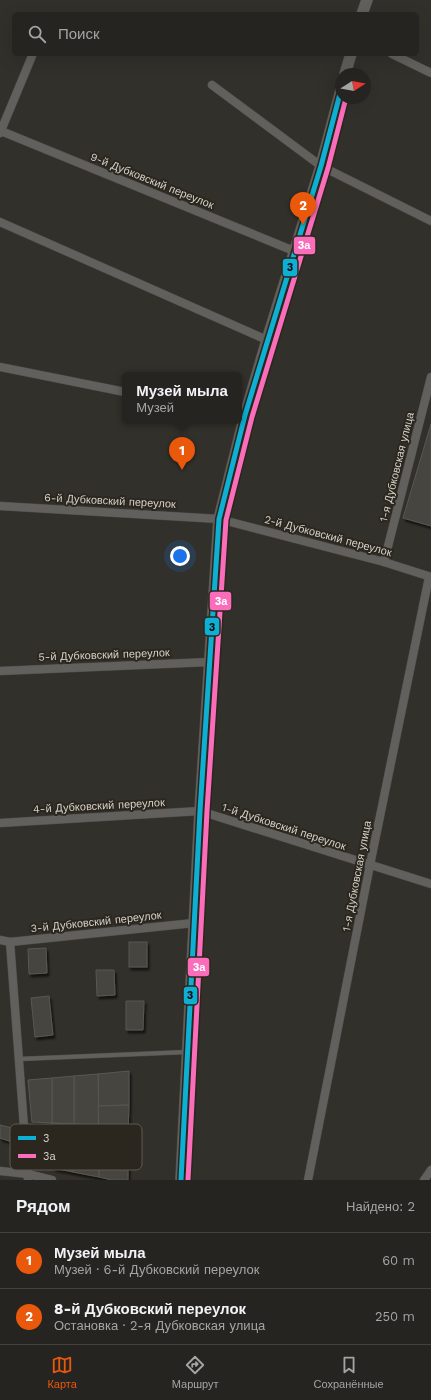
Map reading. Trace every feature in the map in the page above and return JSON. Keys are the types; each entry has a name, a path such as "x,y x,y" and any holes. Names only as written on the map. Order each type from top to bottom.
{"main road":[{"path":"363,12 367,0"},
{"path":"347,68 350,56"},
{"path":"242,415 321,166 337,104"},
{"path":"181,1180 200,811 219,519 240,424"}],"street":[{"path":"0,132 32,56"},
{"path":"396,56 431,73"},
{"path":"212,86 321,166 431,221"},
{"name":"9-й Дубковский переулок","path":"0,132 294,251"},
{"path":"0,222 267,340"},
{"path":"0,367 122,391"},
{"name":"1-я Дубковская улица","path":"384,562 431,377"},
{"name":"6-й Дубковский переулок","path":"0,506 219,519"},
{"name":"2-й Дубковский переулок","path":"219,519 384,562 430,577"},
{"name":"1-я Дубковская улица","path":"308,1180 370,865 430,577"},
{"name":"5-й Дубковский переулок","path":"0,671 210,662"},
{"name":"1-й Дубковский переулок","path":"200,811 431,884"},
{"name":"4-й Дубковский переулок","path":"0,823 200,811"},
{"name":"3-й Дубковский переулок","path":"0,940 10,942 194,923"},
{"path":"10,942 24,1124"},
{"path":"424,1180 431,1170"},
{"path":"0,1171 52,1180"}],"lane":[{"path":"19,1059 187,1052"}],"building":[{"path":"431,424 431,526 403,518"},
{"path":"129,942 147,942 147,967 129,967"},
{"path":"46,948 47,973 29,974 28,949"},
{"path":"96,970 114,970 115,995 97,996"},
{"path":"49,996 53,1035 35,1037 31,998"},
{"path":"126,1001 144,1001 143,1030 126,1030"},
{"path":"129,1071 129,1105 98,1106 98,1074"},
{"path":"98,1074 99,1124 74,1124 74,1076"},
{"path":"74,1076 74,1124 52,1123 52,1078"},
{"path":"52,1078 52,1123 32,1122 28,1080"},
{"path":"129,1105 128,1124 99,1124 98,1106"},
{"path":"52,1123 74,1124 52,1124"},
{"path":"0,1125 10,1128 10,1141 0,1138"},
{"path":"63,1170 73,1170 73,1172"},
{"path":"73,1170 99,1170 99,1177 73,1172"},
{"path":"99,1170 128,1170 128,1180 112,1180 99,1177"}],"transit line":[{"name":"3","path":"181,1180 200,811 219,519 245,415 321,166 337,104"},
{"name":"3а","path":"188,1180 207,811 226,520 252,417 328,168 344,104"}],"place":[{"name":"8-й Дубковский переулок","path":"303,225"},
{"name":"Музей мыла","path":"182,470"}]}
